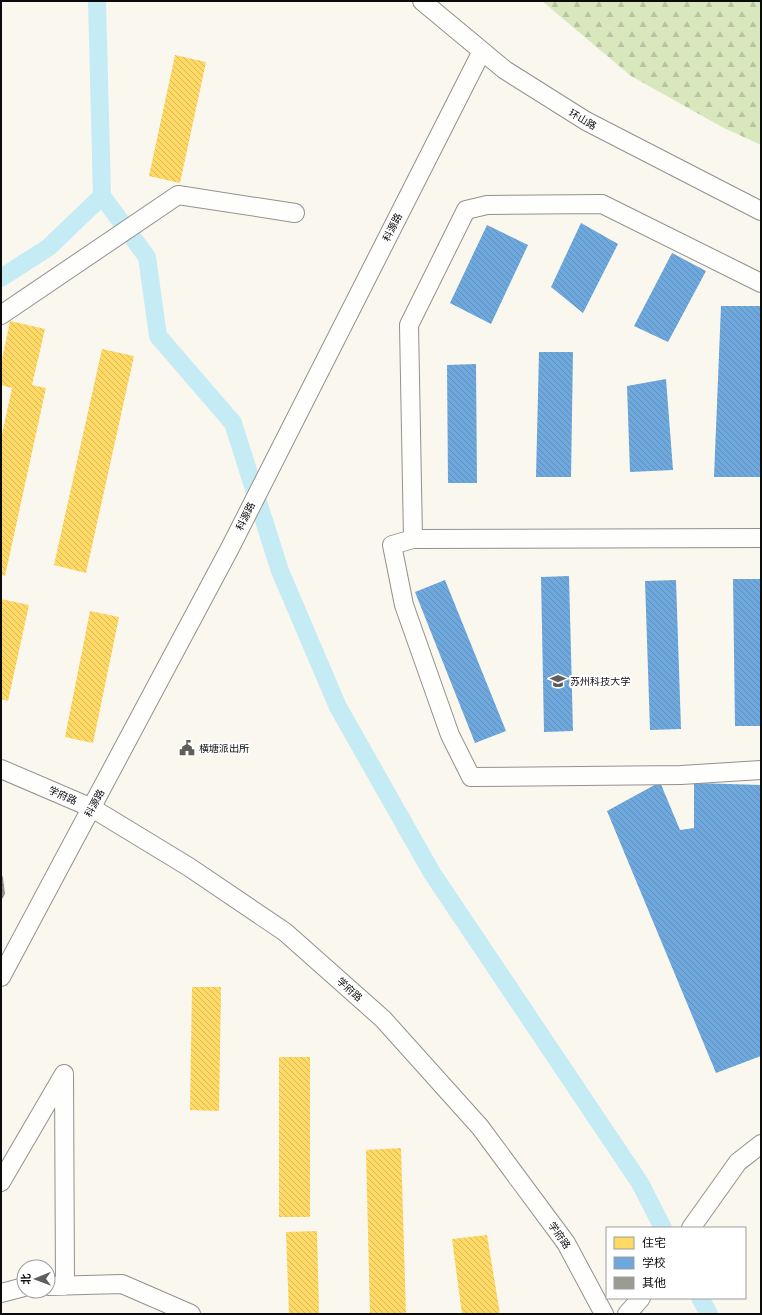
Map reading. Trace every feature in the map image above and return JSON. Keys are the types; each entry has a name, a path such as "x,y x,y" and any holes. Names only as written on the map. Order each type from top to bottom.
{"street":[{"name":"环山路","path":"422,1 505,70 586,121 761,211"},
{"name":"科源路","path":"1,977 230,548 482,51"},
{"path":"1,315 178,195 294,213"},
{"path":"413,539 409,325 466,210 487,205 602,204 761,283"},
{"path":"761,538 413,539 392,545 404,605 450,735 471,777 681,775 761,770"},
{"name":"学府路","path":"1,769 92,808 189,867 285,932 383,1019 480,1127 566,1243 604,1314"},
{"path":"1,1182 64,1074 57,1286 122,1284 191,1314"},
{"path":"692,1227 738,1162 761,1144"},
{"path":"1,1293 16,1289"},
{"path":"627,1314 640,1299"}],"green space":[{"path":"542,1 761,1 761,145 722,127 631,76"}],"building: 住宅":[{"path":"175,55 206,62 180,183 149,176"},
{"path":"10,321 45,329 32,385 46,388 5,576 1,575 1,439 12,388 1,385 1,364"},
{"path":"102,349 134,356 86,573 54,565"},
{"path":"1,599 29,605 8,701 1,699"},
{"path":"90,611 119,617 93,743 65,737"},
{"path":"192,987 221,987 219,1111 190,1110"},
{"path":"279,1057 310,1057 310,1217 279,1217"},
{"path":"401,1148 406,1314 370,1314 366,1150"},
{"path":"317,1231 319,1314 289,1314 286,1232"},
{"path":"487,1235 500,1314 462,1314 452,1239"}],"building: 学校":[{"path":"581,223 618,244 583,313 551,287"},
{"path":"487,225 528,245 491,324 450,303"},
{"path":"672,253 706,271 668,342 634,326"},
{"path":"721,306 761,306 761,477 714,477"},
{"path":"539,352 573,352 571,477 536,477"},
{"path":"476,364 477,483 448,483 447,365"},
{"path":"666,379 673,470 630,472 627,386"},
{"path":"569,576 573,731 544,732 541,577"},
{"path":"733,579 761,579 761,726 735,726"},
{"path":"445,580 506,731 475,743 415,592"},
{"path":"676,580 681,729 650,730 645,581"},
{"path":"660,782 680,830 694,828 694,783 761,785 761,1056 716,1073 607,811"}],"building: 其他":[{"path":"1,872 5,894 1,901"}],"waterway":[{"path":"97,1 102,196 147,257 158,336 233,423 280,571 338,707 432,873 640,1183 662,1227"},
{"path":"1,278 49,247 102,196"},
{"path":"701,1299 709,1314"}],"place":[{"name":"苏州科技大学","path":"558,681"},
{"name":"横塘派出所","path":"187,748"}]}
